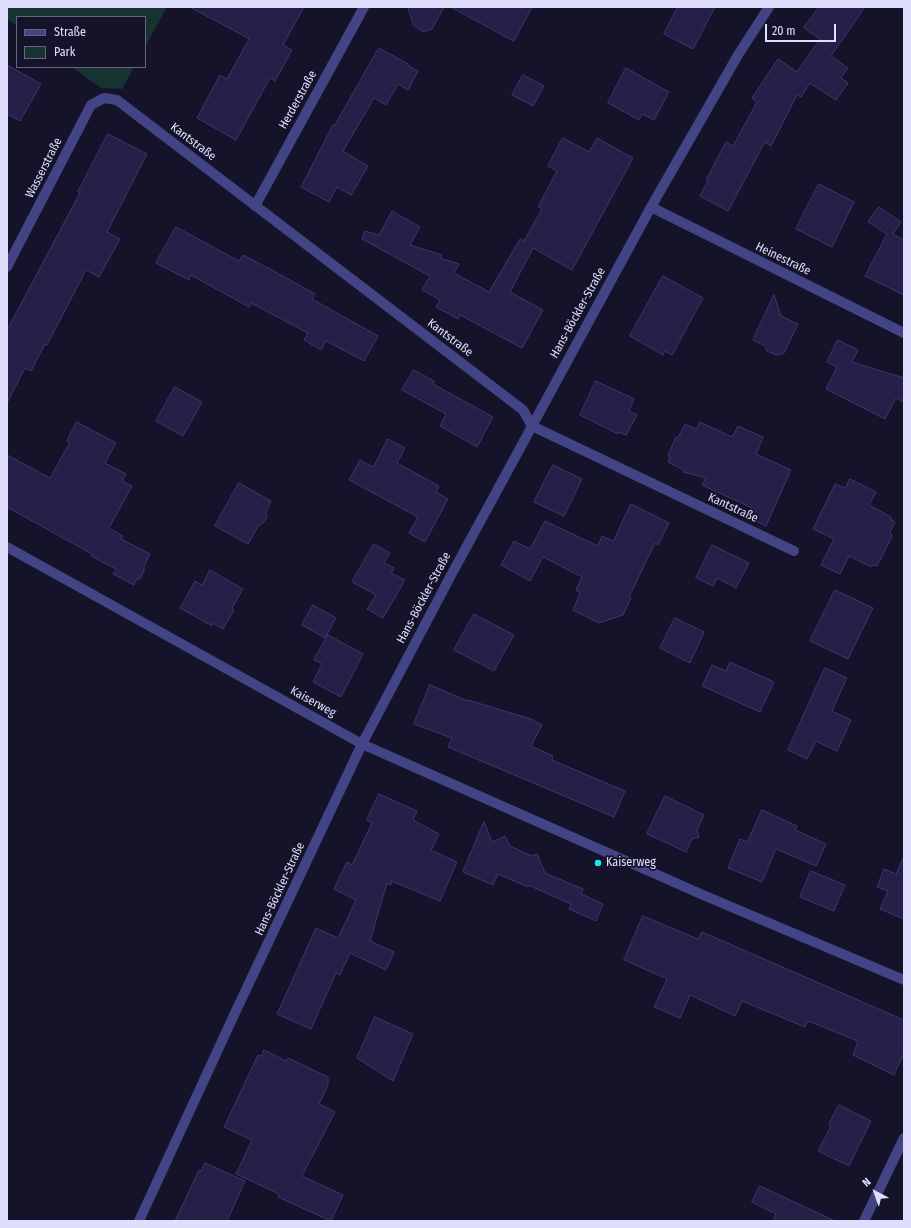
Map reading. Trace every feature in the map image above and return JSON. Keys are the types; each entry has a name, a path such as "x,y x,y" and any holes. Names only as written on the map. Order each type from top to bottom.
{"street":[{"name":"Herderstraße","path":"255,206 364,7"},
{"name":"Hans-Böckler-Straße","path":"139,1221 362,744 453,572 651,207 738,55 769,7"},
{"name":"Wasserstraße","path":"7,267 91,105 104,98 117,100"},
{"name":"Kantstraße","path":"117,100 523,410 532,426 794,551"},
{"name":"Heinestraße","path":"651,207 904,333"},
{"name":"Kaiserweg","path":"7,547 362,744 703,895 904,980"},
{"path":"864,1221 904,1138"}],"green space":[{"path":"7,7 167,7 146,45 146,16 16,16 16,25 7,19"},
{"path":"73,68 133,68 122,89 101,88"}],"building":[{"path":"190,7 304,7 283,45 292,50 275,81 270,78 236,140 197,118 220,75 227,79 249,39"},
{"path":"408,7 444,7 432,29 424,32 414,26"},
{"path":"451,7 532,7 514,41"},
{"path":"678,7 715,7 693,49 664,34"},
{"path":"819,7 865,7 831,56 848,68 841,78 848,83 836,100 810,83 801,97 797,95 771,146 765,142 728,211 700,196 708,181 706,180 726,142 733,146 757,102 752,98 778,59 797,72 820,39 804,28"},
{"path":"379,48 418,71 408,90 398,84 386,105 374,98 343,151 368,166 351,195 337,187 329,202 301,187 333,125 334,126"},
{"path":"7,65 41,84 20,121 7,114"},
{"path":"626,68 669,92 654,120 642,114 639,120 608,103"},
{"path":"523,75 544,86 533,106 512,95"},
{"path":"108,134 147,154 107,232 120,239 99,277 86,270 47,345 45,344 31,371 25,368 7,403 7,330 80,193 78,192"},
{"path":"563,138 589,152 597,138 633,158 572,270 533,248 510,292 543,310 522,348 460,315 458,319 436,307 440,300 422,290 430,276 362,239 365,231 379,235 392,211 420,227 410,245 442,255 440,258 459,264 454,273 489,292 520,239 524,241 542,209 538,207 557,171 548,166"},
{"path":"819,184 854,202 832,247 796,229"},
{"path":"879,207 901,222 893,234 904,240 904,295 865,276 887,234 868,222"},
{"path":"176,227 239,261 243,255 270,269 315,294 312,299 378,336 364,361 326,341 321,350 304,340 308,333 251,303 249,307 191,275 189,280 156,263"},
{"path":"663,276 703,298 672,355 665,351 663,355 630,336"},
{"path":"774,295 781,316 798,324 784,353 776,355 767,351 765,346 753,340"},
{"path":"838,340 858,350 852,362 904,378 904,402 896,398 885,419 826,389 837,367 827,362"},
{"path":"414,370 434,381 433,384 493,417 477,447 440,426 446,414 402,390"},
{"path":"596,381 634,399 629,411 637,415 626,435 618,432 618,434 580,415"},
{"path":"175,387 202,402 183,436 156,421"},
{"path":"77,422 116,443 105,463 126,474 122,481 132,486 109,528 123,536 121,539 150,554 140,579 137,579 134,585 113,574 116,569 91,556 92,554 7,507 7,455 50,478 70,442 67,441"},
{"path":"700,422 732,437 738,426 763,437 756,454 791,470 766,526 748,517 752,508 702,485 706,478 683,472 684,470 668,462 670,456 668,455 676,437 678,438 685,424 696,429"},
{"path":"388,439 405,448 397,463 439,486 436,492 448,499 425,542 409,533 418,517 349,480 360,460 373,467"},
{"path":"553,465 582,479 564,516 534,502"},
{"path":"850,479 876,492 869,505 891,517 891,520 895,522 890,532 892,536 877,566 874,565 871,567 849,556 840,574 821,565 834,539 813,529 835,484 845,488"},
{"path":"239,483 271,501 266,512 267,517 263,523 259,525 248,544 215,526"},
{"path":"631,504 669,523 658,545 655,543 629,597 631,598 623,615 599,623 573,610 580,593 576,590 582,577 543,557 530,581 501,565 514,541 530,549 545,521 598,546 602,536 613,541"},
{"path":"374,544 390,553 384,563 394,568 391,573 405,580 383,618 367,609 376,595 352,582"},
{"path":"712,545 749,563 736,588 717,578 713,586 696,578"},
{"path":"210,570 243,589 232,608 234,610 223,629 213,623 212,626 180,608 195,581 202,585"},
{"path":"835,590 873,608 848,659 810,641"},
{"path":"313,605 336,618 325,638 302,625"},
{"path":"474,614 514,635 494,671 454,650"},
{"path":"675,618 704,632 690,663 660,648"},
{"path":"328,635 363,654 341,697 313,682 322,664 314,660"},
{"path":"730,662 774,682 760,712 702,686 712,665 726,671"},
{"path":"825,668 847,678 832,711 851,720 837,751 816,741 807,759 788,750"},
{"path":"430,685 468,701 531,719 542,725 531,746 553,756 552,760 625,791 614,817 448,747 452,738 414,724"},
{"path":"379,794 417,811 413,820 439,834 431,850 457,862 440,901 391,881 391,885 387,883 370,941 394,952 386,970 350,953 340,975 336,973 311,1029 277,1014 316,928 338,938 356,900 334,889 347,862 352,865 372,823 367,820"},
{"path":"665,796 704,815 697,830 699,837 692,839 686,852 647,834"},
{"path":"762,810 797,826 795,830 826,844 816,866 776,849 762,882 728,868 740,839 747,842"},
{"path":"484,822 492,842 505,836 510,846 532,856 537,854 545,873 583,889 581,894 603,904 596,921 569,909 571,904 528,885 528,887 498,874 493,885 463,872"},
{"path":"904,856 904,919 880,909 888,891 877,887 884,869 896,874"},
{"path":"811,871 845,885 834,911 800,897"},
{"path":"643,916 698,939 702,932 904,1020 904,1053 894,1075 853,1055 858,1041 808,1021 805,1027 742,1001 735,1016 690,995 680,1018 654,1007 667,979 624,960"},
{"path":"375,1017 413,1034 393,1081 357,1058"},
{"path":"264,1050 286,1061 288,1058 328,1077 328,1085 319,1104 335,1112 302,1176 343,1195 331,1221 278,1197 279,1194 236,1174 252,1140 224,1127 258,1055 262,1056"},
{"path":"839,1105 871,1121 849,1166 818,1151 831,1126 829,1124"},
{"path":"205,1163 245,1181 227,1221 175,1221 199,1170 201,1171"},
{"path":"760,1186 835,1221 773,1221 776,1214 752,1202"}],"place":[{"name":"Kaiserweg","path":"598,863"}]}
